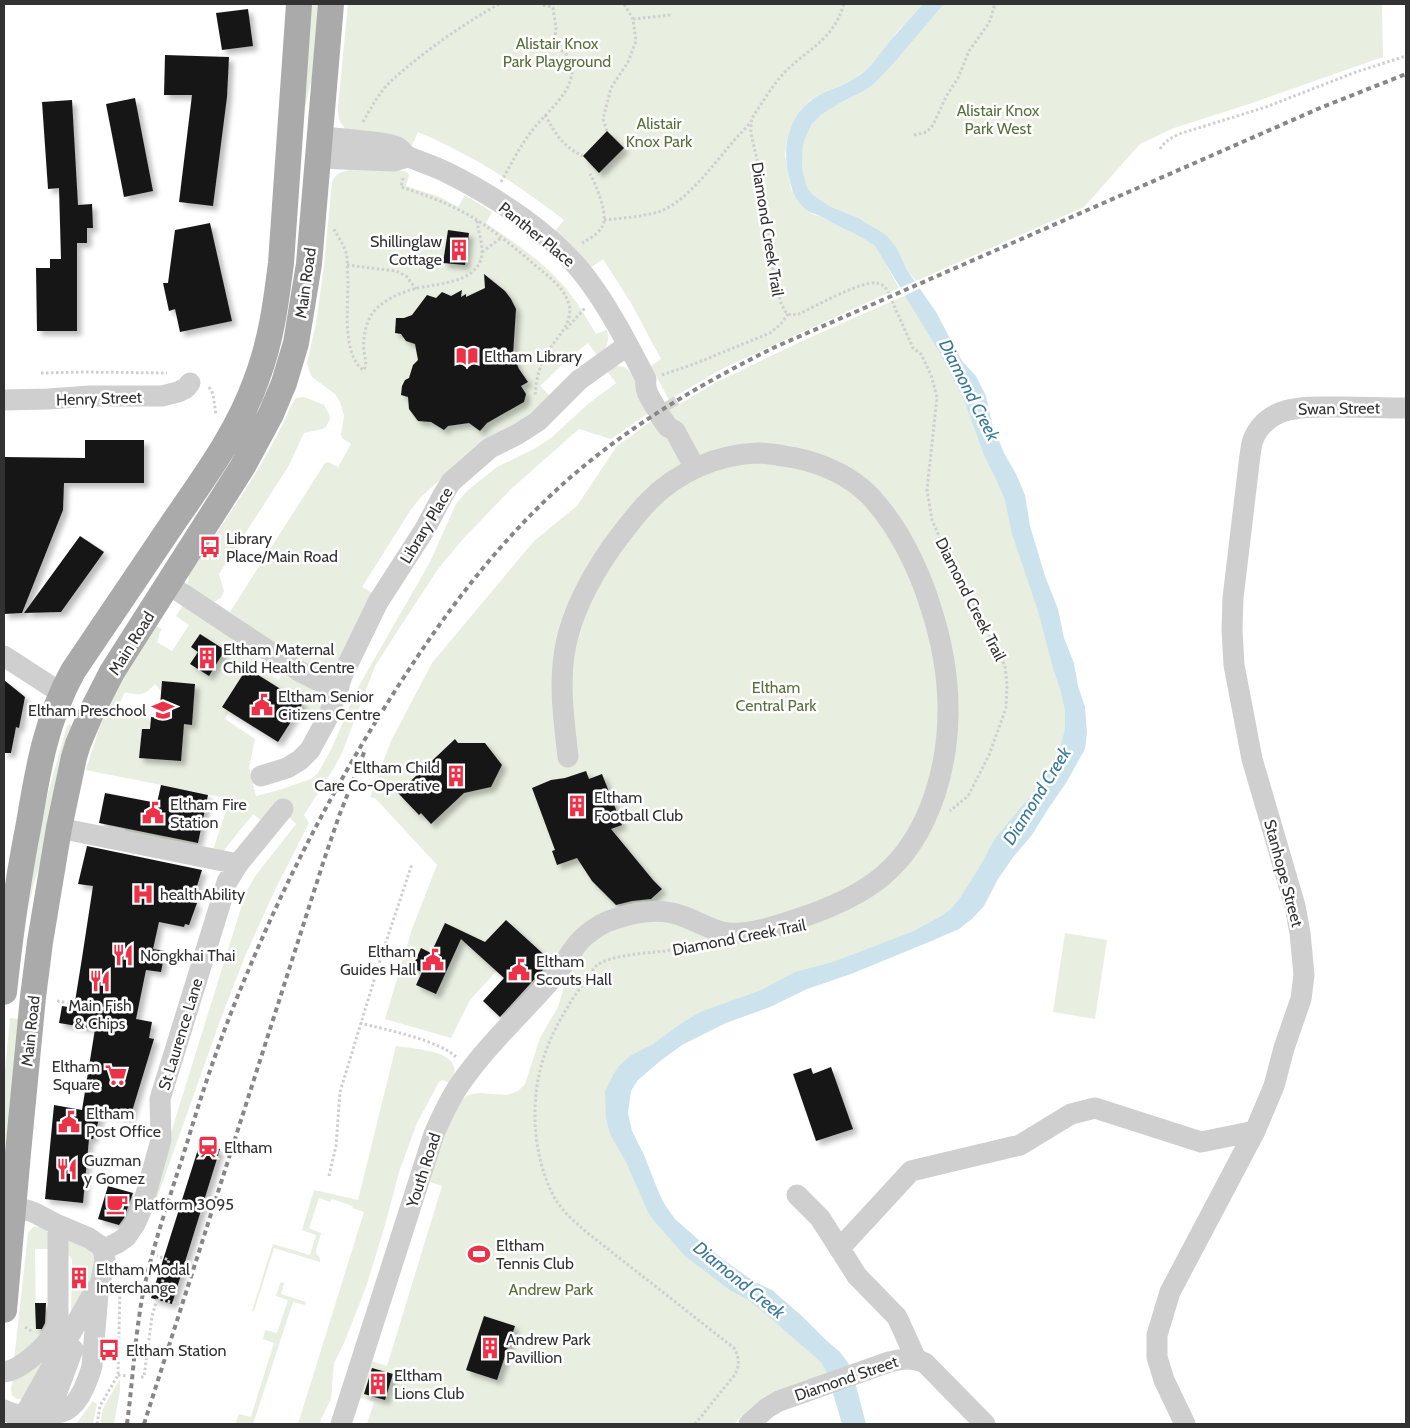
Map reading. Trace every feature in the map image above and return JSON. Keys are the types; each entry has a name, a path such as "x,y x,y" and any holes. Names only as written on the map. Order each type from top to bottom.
{"main road":[{"name":"Main Road","path":"4,992 5,968 17,890 38,771 48,729 61,693 73,671 230,436 249,398 268,346 280,272 299,4"},
{"name":"Main Road","path":"4,1310 8,1218 36,978 59,828 76,751 91,713 112,672 257,442 284,383 296,344 309,264 331,4"},
{"path":"289,145 294,151 301,154 319,148"},
{"path":"268,346 284,383"},
{"path":"61,693 91,713"},
{"path":"4,992 21,989 36,978"}],"street":[{"name":"Panther Place","path":"319,148 354,140 395,146 404,152 402,165 443,171 491,197 530,224 565,253 588,280 600,298 646,379 645,387 648,395 665,413 695,468"},
{"path":"319,148 393,161 404,158 402,165"},
{"name":"Library Place","path":"261,776 287,768 300,760 310,750 329,715 342,676 378,602 425,529 451,482 490,448 518,434 538,421 579,380 628,345"},
{"name":"Henry Street","path":"4,400 90,396 162,396 178,392 186,388 190,383"},
{"name":"Swan Street","path":"1273,417 1284,410 1303,407 1406,408"},
{"name":"Stanhope Street","path":"1185,1424 1164,1380 1157,1357 1157,1335 1170,1292 1256,1131 1274,1086 1284,1048 1301,999 1304,975 1295,906 1252,759 1233,651 1233,598 1250,455 1253,440 1262,427 1273,417"},
{"name":"Youth Road","path":"341,1424 434,1134 449,1101 467,1074 559,970 582,939 589,932 614,919 627,915 655,912 669,912 681,915 717,931 730,933 764,929 787,923 824,910 867,889 906,853 922,826 934,794 944,757 949,716 948,677 940,635 928,596 913,562 891,523 869,495 850,479 828,468 784,456 761,453 738,455 695,468 672,482 651,499 629,523 604,560 573,618 566,642 562,679 568,758"},
{"path":"168,584 299,672 339,687"},
{"path":"4,656 61,693"},
{"name":"St Laurence Lane","path":"103,1250 126,1237 135,1224 142,1208 161,1140 160,1099 227,882 238,864 283,809"},
{"path":"59,828 238,864"},
{"path":"840,1248 911,1171 1020,1145 1071,1114 1095,1108 1201,1142 1256,1131"},
{"path":"797,1195 820,1218 857,1276 897,1317 916,1359"},
{"path":"4,1410 10,1414 52,1415 72,1407 79,1398 90,1375 100,1281 105,1260 103,1250 89,1238 58,1226 31,1211 23,1210 8,1218"},
{"path":"4,1372 28,1361 57,1327 58,1226"},
{"path":"32,1416 48,1409 54,1400 71,1355 85,1308 100,1281"},
{"name":"Diamond Street","path":"749,1424 767,1408 790,1397 889,1362 904,1359 916,1359 925,1363 936,1372 985,1424"}],"path":[{"path":"354,140 369,110 389,84 441,42 499,4"},
{"path":"541,4 543,6 556,4"},
{"path":"607,131 603,119 611,88 628,62 636,41 633,19 624,4"},
{"path":"604,220 656,212 671,206 693,187 751,123 755,113 784,73 825,39 834,26 844,4"},
{"path":"914,135 927,132 933,125 970,51 989,23 995,4"},
{"path":"491,197 528,136 566,90 570,81 572,72 570,57 556,43 554,18 550,6"},
{"path":"633,19 671,15"},
{"path":"1160,148 1170,138 1179,134 1266,107 1356,72 1406,56"},
{"path":"545,115 558,138 572,151 583,156"},
{"name":"Diamond Creek Trail","path":"751,123 751,134 766,197 771,260 781,303 785,312 791,315 799,314 868,283 880,283 889,293"},
{"path":"402,165 404,174 401,187 428,196 477,220 544,272 561,289 569,303 569,316 563,332"},
{"path":"544,272 565,253 591,238 603,225 604,220 599,193 590,174"},
{"path":"334,227 347,255 349,343 357,364 363,370 366,365 364,338 367,324 374,312 386,302 401,294 461,279 474,271 482,252 477,220"},
{"path":"482,252 501,238"},
{"path":"347,265 396,271 406,276 416,289"},
{"path":"538,421 535,397 536,380 547,353 553,343 585,309 600,298"},
{"name":"Diamond Creek Trail","path":"892,301 913,348 920,354 931,375 937,397 927,490 932,520 946,552 1005,666 1007,685 1006,708 989,755 968,796 949,812"},
{"path":"646,379 678,370 761,337 775,329 788,314"},
{"path":"329,1176 336,1146 340,1092 360,1023 412,864"},
{"name":"Diamond Creek Trail","path":"696,1424 734,1377 739,1363 738,1354 734,1348 585,1231 564,1212 555,1198 541,1161 535,1110 540,1072 547,1048 561,1019 596,966 602,961 614,958 674,950 705,943"},
{"path":"57,1001 124,1012"},
{"path":"360,1023 419,1039 446,1049 456,1057 467,1074"},
{"path":"141,1377 144,1377 152,1316 169,1260 157,1256"},
{"path":"97,1424 100,1406 118,1375 120,1295"},
{"path":"158,1299 178,1304"},
{"path":"118,1375 127,1376"}],"green space":[{"path":"310,4 322,4 315,66 305,107 301,107"},
{"name":"Alistair Knox Park","path":"348,4 923,4 866,70 854,79 810,100 790,129 785,155 791,189 812,214 867,239 875,246 899,288 720,370 669,400 651,366 661,359 631,303 603,259 590,268 555,231 564,220 494,171 418,132 412,145 348,130 343,126 339,117 338,106"},
{"name":"Alistair Knox Park West","path":"944,4 1382,4 1383,57 1174,128 1140,144 1084,207 916,281 907,270 898,250 877,229 859,218 829,206 812,194 807,187 802,168 803,145 812,124 821,115 874,84"},
{"path":"349,170 398,170 407,172 409,175 406,186 440,197 458,207 465,195 492,212 486,223 553,274 576,301 596,334 607,330 608,342 599,358 588,343 567,360 540,386 552,398 455,466 420,498 362,587 374,594 334,669 318,673 230,612 325,463 328,462 338,467 351,444 342,438 341,435 344,416 340,402 335,394 312,377 307,363 316,323 332,182 339,174"},
{"name":"Eltham Central Park","path":"915,291 1015,486 1073,740 945,923 696,1026 618,1093 655,1202 838,1375 754,1408 734,1424 367,1424 374,1402 359,1397 371,1361 387,1366 442,1186 427,1181 433,1159 459,1102 466,1096 480,1093 507,1095 518,1091 525,1084 540,1038 558,1007 566,980 523,942 470,1000 451,1038 385,1019 412,929 437,865 376,799 370,797 391,741 432,663 534,541 577,506 617,446 653,420 715,383 800,342"},
{"path":"616,366 625,367 632,374 653,410 611,439 579,429 511,489 463,539 438,569 375,666 342,753 304,815 309,823 274,892 245,956 152,1212 132,1241 152,1197 246,892 256,875 296,824 288,816 262,821 253,814 221,854 213,850 227,808 242,801 86,770 101,722 113,695 155,625 162,629 157,642 172,651 189,625 176,616 183,605 249,646 252,657 260,662 254,672 247,668 222,707 229,712 225,719 255,739 249,768 256,796 311,779 318,773 332,748 356,691 430,562 456,504 467,491 497,467 534,449 551,438 588,404 616,383 607,371","holes":["162,681 195,684 192,724 184,724 180,761 140,758 142,729 150,729 150,722 147,714 140,710 124,707 119,717 114,715 125,692 142,694 155,684 161,691"]},
{"path":"304,397 324,405 330,418 326,427 304,433 288,467 219,574 224,591 221,598 214,602 190,589 188,583 189,573 258,470 292,404 296,398"},
{"path":"264,671 279,680 281,676 292,674 324,695 326,698 316,723 298,710 302,703 261,677"},
{"path":"70,724 72,727 42,859 34,882 28,909 29,876 43,811 67,726"},
{"path":"125,828 198,843 197,848 124,834"},
{"path":"1065,933 1107,940 1095,1019 1053,1012"},
{"path":"10,1018 21,1019 4,1170 4,1082"},
{"path":"396,1046 427,1051 447,1058 453,1064 454,1072 450,1083 443,1080 439,1082 417,1123 400,1169 366,1287 334,1363 331,1399 320,1424 298,1424 364,1212 332,1199 330,1202 319,1198 309,1228 321,1233 316,1250 320,1262 274,1248 254,1311 252,1311 273,1244 310,1255 316,1235 302,1230 314,1190 358,1200"},
{"path":"33,1227 46,1229 49,1235 50,1249 35,1249 36,1329 50,1329 14,1360 28,1233"},
{"path":"71,1241 87,1249 93,1256 94,1266 91,1283 24,1399 17,1399 12,1395 13,1377 71,1316 72,1260 66,1254 67,1242"},
{"path":"283,1282 281,1294 306,1302 305,1305 293,1302 253,1424 235,1424 239,1414 251,1417 274,1343 263,1339 265,1330 277,1333 288,1300 276,1296 280,1283"},
{"path":"120,1379 114,1424 100,1424 103,1408"},
{"path":"93,1401 97,1404 93,1424 76,1424"}],"water":[{"name":"Diamond Creek","path":"923,4 944,4 874,84 821,115 812,124 803,145 802,168 807,187 812,194 829,206 859,218 887,236 898,250 907,270 936,312 962,361 976,376 986,396 992,423 1004,453 1025,495 1030,526 1045,576 1058,609 1064,638 1074,663 1078,686 1085,707 1087,733 1085,749 1066,783 1032,835 1014,856 998,879 984,906 972,919 959,929 851,974 807,989 770,1007 726,1023 682,1045 638,1080 631,1091 628,1113 632,1131 659,1193 675,1219 732,1266 755,1282 772,1290 840,1352 848,1363 853,1374 866,1424 842,1424 827,1373 821,1362 747,1299 731,1291 685,1256 655,1222 648,1212 626,1162 610,1134 606,1118 605,1092 619,1066 630,1056 653,1044 700,1012 759,991 795,972 833,962 914,931 943,915 960,898 996,837 1029,798 1049,769 1061,745 1065,729 1065,711 1061,692 1038,611 1012,534 1005,500 984,455 964,400 941,355 875,246 860,236 803,207 793,193 787,166 788,136 791,126 802,109 822,93 849,82 866,70"}],"pier":[{"path":"918,280 923,287 902,297 897,289"}],"building":[{"path":"248,9 253,46 222,50 216,13"},
{"path":"165,55 229,57 227,97 213,206 179,202 192,95 164,95"},
{"path":"135,98 153,191 124,197 106,104"},
{"path":"72,100 78,205 92,204 93,228 87,228 87,243 77,243 77,331 37,331 36,268 50,268 50,259 61,259 59,188 48,189 42,102"},
{"path":"607,131 624,148 599,173 583,156"},
{"path":"210,223 232,321 180,332 175,309 169,311 163,283 168,283 175,230"},
{"name":"Shillinglaw Cottage","path":"448,230 469,233 465,265 443,263"},
{"name":"Eltham Library","path":"484,274 505,291 516,309 513,355 519,369 528,382 521,386 526,394 524,402 487,423 480,431 469,423 448,426 444,430 431,422 418,421 409,409 408,397 401,395 402,386 405,380 409,378 413,365 418,360 415,344 406,341 401,334 395,333 396,318 412,315 427,295 436,298 442,292 451,296 462,290 461,297 466,294 466,297 485,288"},
{"path":"85,440 144,440 144,483 64,483 63,510 22,613 4,614 4,457 85,458"},
{"path":"80,536 104,552 61,612 24,613"},
{"name":"Eltham Maternal Child Health Centre","path":"200,634 225,650 209,676 190,664 198,652 191,647"},
{"name":"Eltham Senior Citizens Centre","path":"247,668 303,703 278,742 222,707"},
{"path":"4,680 25,697 19,728 16,727 11,753 4,753"},
{"path":"162,681 195,684 192,725 184,724 181,761 139,758 142,729 150,729 151,717 159,718"},
{"name":"Eltham Child Care Co-Operative","path":"455,739 458,743 485,743 502,765 491,787 464,793 431,824 421,813 419,815 398,793"},
{"path":"586,771 589,779 602,774 622,825 611,829 662,889 651,899 616,905 592,881 577,858 557,865 552,851 555,850 532,788 551,780 565,778"},
{"name":"Eltham Fire Station","path":"161,785 208,795 198,843 99,823 105,793 157,803"},
{"path":"87,846 202,870 192,902 197,903 189,925 185,924 184,927 159,922 153,949 165,951 161,972 146,970 136,1019 152,1022 149,1038 154,1039 130,1118 101,1113 93,1139 89,1139 83,1203 45,1199 54,1105 82,1110 95,1029 59,1023 62,1006 74,1008 82,958 93,886 78,884"},
{"name":"Eltham Scouts Hall","path":"506,920 551,961 500,1017 483,1001 504,978 461,939 436,994 416,985 422,972 412,968 421,948 431,953 445,923 485,942"},
{"path":"831,1067 853,1129 816,1141 793,1074 811,1068 813,1074"},
{"path":"200,1143 220,1149 172,1304 151,1298"},
{"path":"108,1186 133,1193 124,1218 119,1225 98,1219"},
{"path":"35,1303 46,1303 45,1323 42,1329 36,1329"},
{"name":"Andrew Park Pavillion","path":"484,1316 515,1326 497,1380 466,1370"},
{"name":"Eltham Lions Club","path":"372,1368 393,1374 385,1400 364,1394"}],"tunnel":[{"path":"665,402 670,410"}],"railway":[{"path":"127,1424 141,1305 153,1251 214,1058 278,902 333,795 395,691 430,638 466,589 527,518 575,473 628,432 684,396 773,348 1320,108 1406,74"},
{"path":"144,1424 324,860 365,750"}],"place":[{"name":"Shillinglaw Cottage","path":"459,250"},
{"name":"Eltham Library","path":"467,356"},
{"name":"Library Place/Main Road","path":"210,547"},
{"name":"Eltham Maternal Child Health Centre","path":"207,658"},
{"name":"Eltham Senior Citizens Centre","path":"262,705"},
{"name":"Eltham Preschool","path":"163,710"},
{"name":"Eltham Child Care Co-Operative","path":"456,776"},
{"name":"Eltham Football Club","path":"577,806"},
{"name":"Eltham Fire Station","path":"153,813"},
{"name":"healthAbility","path":"143,894"},
{"name":"Nongkhai Thai","path":"123,955"},
{"name":"Eltham Guides Hall","path":"433,960"},
{"name":"Eltham Scouts Hall","path":"519,970"},
{"name":"Main Fish & Chips","path":"100,981"},
{"name":"Eltham Square","path":"116,1075"},
{"name":"Eltham Post Office","path":"69,1122"},
{"name":"Eltham","path":"208,1147"},
{"name":"Guzman y Gomez","path":"67,1169"},
{"name":"Platform 3095","path":"117,1204"},
{"name":"Eltham Tennis Club","path":"479,1254"},
{"name":"Eltham Modal Interchange","path":"79,1278"},
{"name":"Andrew Park Pavillion","path":"490,1348"},
{"name":"Eltham Station","path":"109,1350"},
{"name":"Eltham Lions Club","path":"378,1384"}],"park label":[{"name":"Alistair Knox Park Playground","path":"557,52"},
{"name":"Andrew Park","path":"551,1289"}]}
